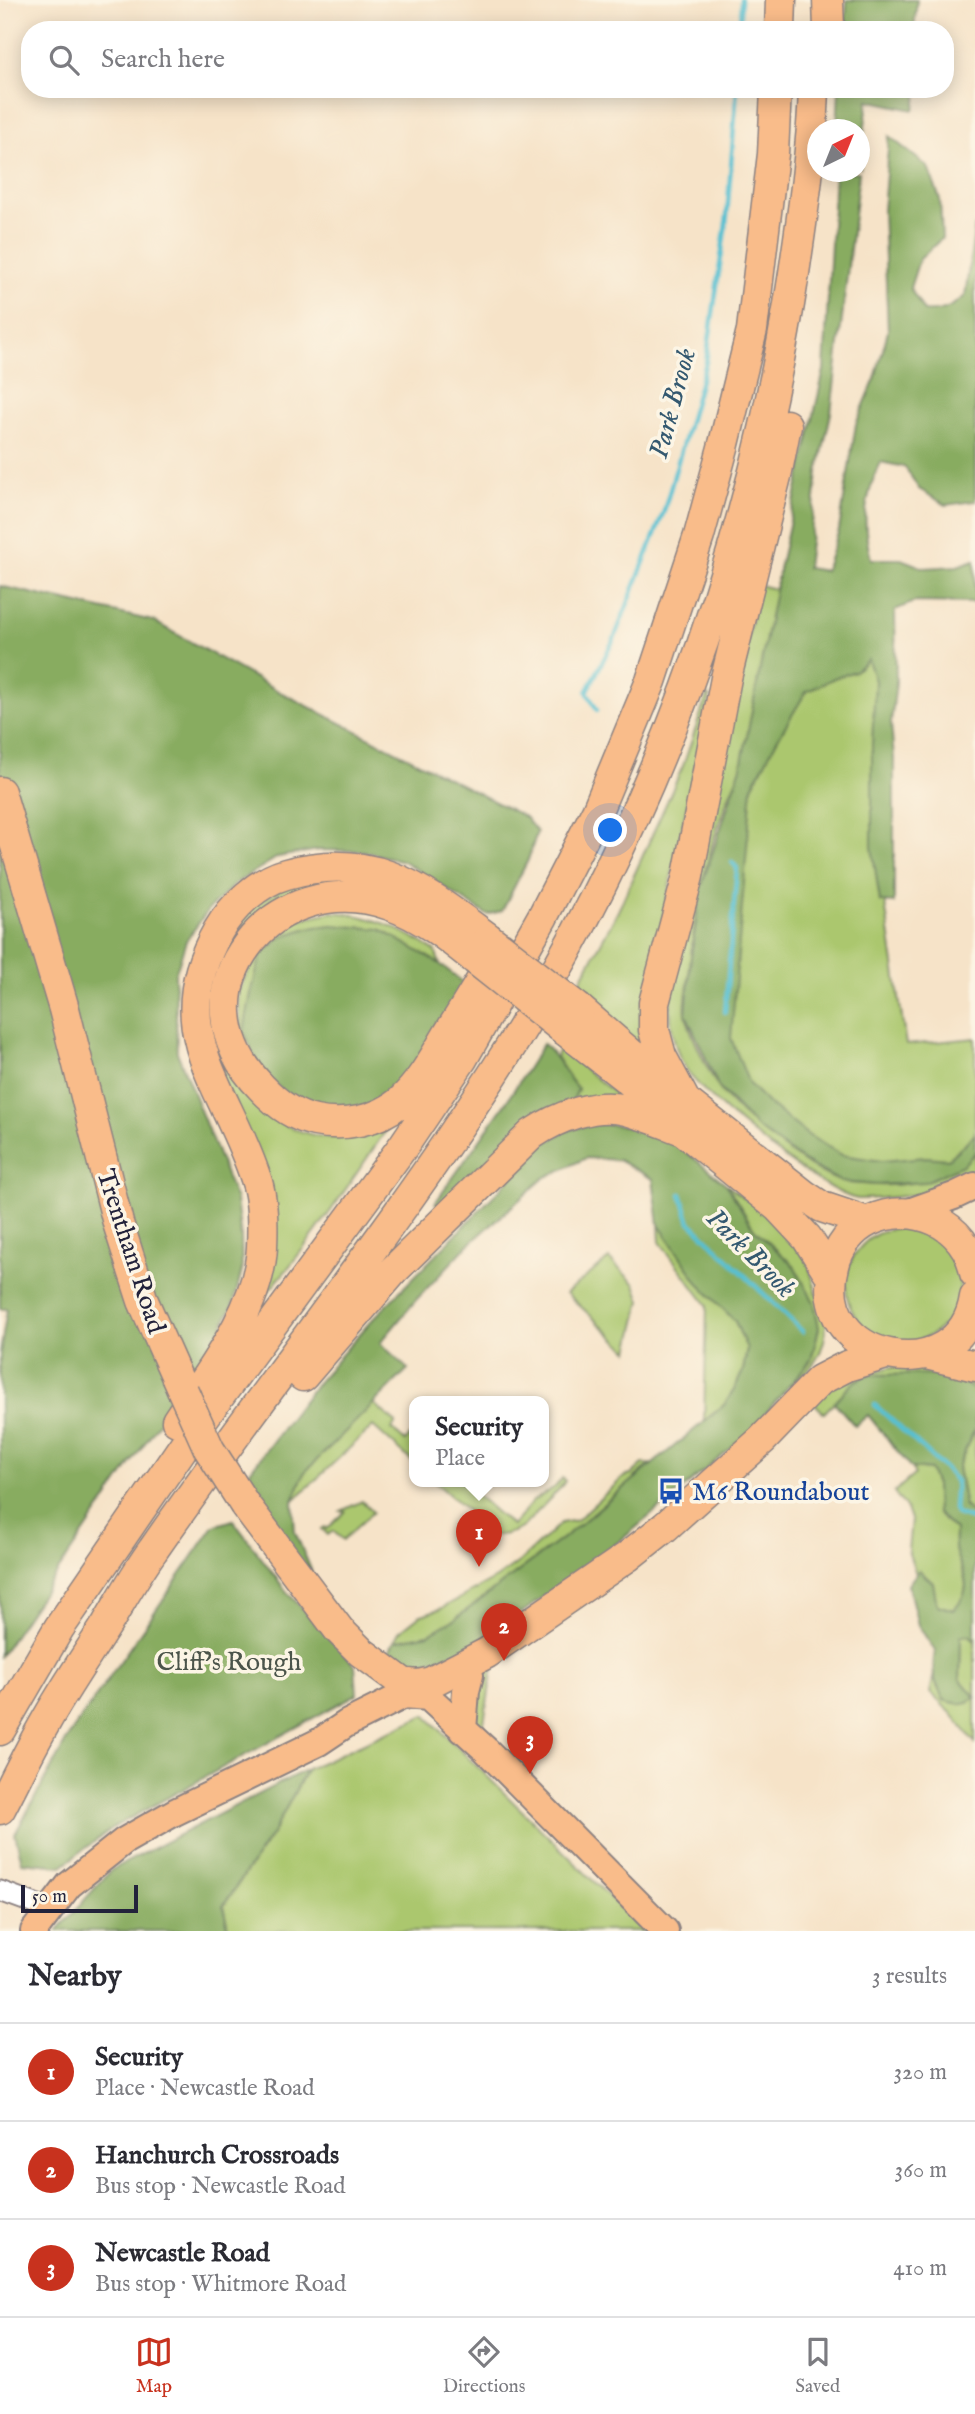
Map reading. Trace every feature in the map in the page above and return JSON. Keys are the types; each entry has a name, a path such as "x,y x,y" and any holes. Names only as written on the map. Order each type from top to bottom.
{"highway":[{"path":"780,21 781,0"},
{"path":"815,0 815,21"},
{"path":"828,0 829,21"},
{"path":"0,1730 74,1605 201,1421 381,1177 462,1059 543,916 597,811 651,681 699,536 752,330 773,154 776,98"},
{"path":"0,1809 46,1721 150,1553 375,1245 493,1074 572,942 630,825 689,681 735,541 762,445 783,346 806,188 813,98"},
{"path":"826,119 827,98"},
{"path":"482,948 437,930 391,905 347,896 325,897 307,902 287,910 268,924 251,940 239,958 225,992 228,1034 249,1075 268,1094 289,1112 330,1124 357,1122 382,1115 400,1102 431,1063 528,903 561,843 612,732 633,677 663,593 712,424 773,154"},
{"path":"685,1101 661,1056 654,1030 654,1003 688,876 726,678 776,476 804,333 814,264 821,182"},
{"name":"Trentham Road","path":"0,792 64,1009 118,1223 143,1301 209,1448 245,1506 339,1630 361,1652 415,1690"},
{"path":"0,1707 22,1664 233,1335 258,1279 262,1216 257,1182 199,1046 194,1012 197,977 209,947 225,919 249,894 278,876 313,867 347,866 379,872 409,883 443,905 482,948 573,1020 685,1101 804,1195 822,1207 867,1222"},
{"path":"573,1020 630,1081 683,1130 793,1221 831,1276"},
{"path":"46,1721 284,1399 340,1331 394,1270 532,1134 556,1121 601,1109 624,1109 683,1130"},
{"path":"975,1270 964,1245 946,1226 935,1219 909,1212 887,1214 856,1230 839,1251 831,1276 832,1297 838,1316 857,1340 883,1354 905,1357 926,1354 951,1340 969,1317 975,1297"},
{"path":"820,1380 831,1352 838,1316"},
{"path":"415,1690 478,1646 506,1639 626,1557 665,1527 762,1440 820,1380 847,1366 883,1354"},
{"path":"926,1354 975,1366"},
{"path":"415,1690 470,1675 492,1662 506,1639"}],"main road":[{"path":"909,1212 975,1186"},
{"path":"463,1730 470,1675"},
{"path":"42,1920 69,1885 124,1841 175,1812 319,1742 339,1715 415,1690 463,1730 665,1931"}],"street":[{"path":"0,1891 42,1920"}],"green space":[{"path":"847,0 917,0 915,21 846,21"},
{"path":"839,98 917,98 914,110 868,100 866,119 838,119"},
{"path":"889,136 928,167 940,199 942,238 919,260 910,288 924,311 946,308 965,296 975,225 975,501 946,505 919,489 905,467 880,462 866,510 866,533 871,559 901,559 924,568 957,566 975,560 975,603 914,602 895,610 896,683 891,723 894,759 894,903 880,902 872,847 875,681 868,660 855,671 806,692 777,740 752,787 731,1038 749,1084 771,1106 808,1135 842,1155 882,1161 926,1157 948,1159 975,1134 975,1153 963,1165 925,1182 877,1185 841,1182 803,1161 756,1127 719,1088 686,1014 701,887 741,767 780,565 824,370 834,182 858,182 831,413 818,472 807,568 825,571 839,530 856,424 875,379 888,331 883,211"},
{"path":"780,565 885,579 877,719 877,849 906,1045 975,1038 975,1134 948,1159 919,1168 863,1169 807,1152 770,1121 728,1074 712,1038 720,940 740,771 720,820 699,898 686,1014 705,1062 728,1100 774,1141 826,1175 847,1183 907,1184 950,1171 975,1153 975,1171 934,1191 858,1199 819,1181 766,1144 716,1102 686,1069 673,1036 671,1001 759,585 775,589"},
{"path":"0,586 153,621 282,693 525,817 537,832 528,860 502,911 487,915 403,861 363,851 318,850 278,857 236,883 209,909 186,941 175,975 177,1052 236,1200 242,1270 234,1302 217,1337 0,1656 0,1354 7,1309 0,1309"},
{"path":"707,695 710,697 645,1000 652,1056 585,1004 589,998 577,987 618,911 683,766"},
{"path":"357,878 439,925 293,896 215,1010 218,1036 225,1060 237,1082 253,1101 272,1117 294,1129 318,1136 350,1138 387,1129 314,1235 265,1295 269,1274 212,1060 204,993 211,965 250,907 295,882"},
{"path":"332,912 361,916 399,930 435,951 440,964 380,929 242,1044 238,992 262,943 299,919"},
{"path":"332,925 380,929 440,964 468,986 411,1076 373,1107 323,1111 287,1096 258,1067 244,1031 261,955 283,936 308,928"},
{"path":"543,1044 578,1089 572,1103 446,1211 435,1203 505,1104"},
{"path":"559,1048 618,1096 572,1103 578,1089 556,1057"},
{"path":"595,1123 640,1128 671,1140 726,1184 754,1229 794,1266 814,1302 819,1328 811,1360 747,1435 615,1545 509,1622 460,1652 408,1667 389,1652 394,1641 429,1634 455,1619 567,1535 724,1405 743,1371 747,1349 735,1321 700,1285 659,1225 653,1179 618,1160 586,1158 544,1178 465,1248 380,1343 408,1369 304,1473 293,1501 295,1532 312,1572 286,1548 245,1478 316,1384 371,1321 544,1144 566,1131"},
{"path":"726,1184 767,1215 807,1260 826,1324 825,1334 816,1360 790,1387 811,1360 819,1328 769,1243 754,1229"},
{"path":"659,1225 700,1285 735,1321 747,1349 743,1371 734,1390 724,1405 704,1421 707,1305 660,1242"},
{"path":"903,1228 925,1232 935,1237 951,1253 956,1263 960,1285 956,1307 951,1317 935,1333 925,1338 903,1342 881,1338 871,1333 855,1317 850,1307 846,1285 850,1263 855,1253 871,1237 881,1232"},
{"path":"609,1259 635,1284 641,1301 629,1351 566,1293"},
{"path":"891,1367 931,1370 975,1380 975,1390 968,1384 867,1375 855,1381 824,1413 813,1402 836,1381"},
{"path":"948,1374 975,1390 975,1428 958,1467 965,1507 975,1515 975,1641 970,1635 961,1636 960,1679 975,1697 960,1703 944,1700 938,1687 933,1671 935,1651 918,1625 908,1585 919,1570 933,1583 937,1605 953,1610 966,1588 955,1550 955,1530 937,1513 936,1485 930,1470 911,1468 868,1415 855,1426 834,1402 855,1381 867,1375"},
{"path":"373,1403 396,1423 392,1429 405,1441 409,1437 409,1458 373,1426 293,1501 304,1473"},
{"path":"975,1428 975,1515 965,1507 958,1467"},
{"path":"643,1464 651,1464 567,1535 455,1619 429,1634 394,1641 399,1632 419,1616 442,1608 498,1577 520,1561 561,1523 577,1520 624,1477 631,1475"},
{"path":"911,1468 930,1470 936,1485 937,1513 955,1530 955,1550 966,1588 953,1610 937,1605 919,1571 916,1574 908,1551 911,1519 894,1492 915,1474"},
{"path":"562,1478 565,1481 523,1527 511,1533 485,1535 472,1532 480,1522 441,1487 468,1487 512,1526 533,1501 555,1487"},
{"path":"362,1501 373,1512 343,1540 333,1531 328,1535 322,1529 327,1529 345,1512 341,1511"},
{"name":"Cliff's Rough","path":"233,1520 287,1592 355,1665 357,1694 114,1827 62,1866 22,1862 15,1834 70,1734 214,1526"},
{"path":"961,1635 970,1635 975,1641 975,1697 960,1679"},
{"path":"493,1667 482,1735 476,1729 474,1682"},
{"path":"933,1678 944,1701 975,1697 975,1743 951,1713 930,1693"},
{"path":"425,1715 644,1931 229,1931 223,1907 274,1831 307,1769"},
{"path":"307,1769 274,1831 223,1906 229,1931 57,1931 111,1870"}],"waterway":[{"name":"Park Brook","path":"740,21 741,0"},
{"name":"Park Brook","path":"597,710 587,692 614,639 664,511 706,362 727,216 736,98"},
{"name":"Park Brook","path":"725,1012 737,868 732,862"},
{"name":"Park Brook","path":"681,1194 690,1222 803,1332"},
{"name":"Park Brook","path":"875,1405 956,1481 954,1509 957,1514 975,1520"}],"place":[{"name":"M6 Roundabout","path":"671,1491"},
{"name":"Security","path":"479,1567"},
{"name":"Hanchurch Crossroads","path":"504,1661"},
{"name":"Newcastle Road","path":"530,1774"}]}
